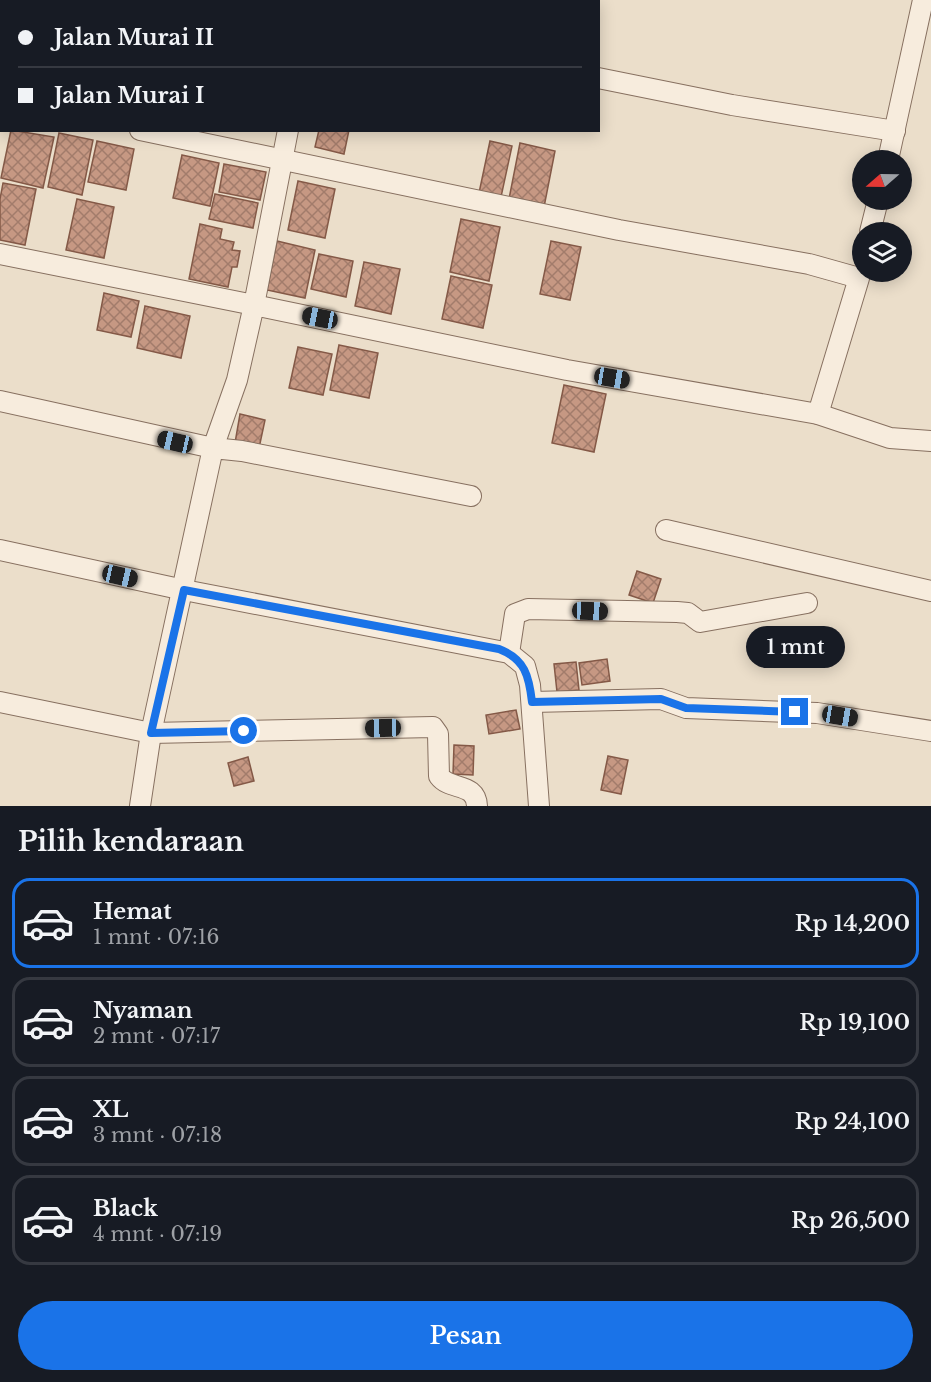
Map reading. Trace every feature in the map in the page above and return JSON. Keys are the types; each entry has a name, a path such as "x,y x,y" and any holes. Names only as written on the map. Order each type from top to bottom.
{"street":[{"path":"890,150 923,0"},
{"path":"600,78 732,105 895,131"},
{"path":"150,132 619,230 852,270"},
{"path":"140,806 151,733 184,590 213,448 237,380 288,132"},
{"path":"0,254 567,370 818,414 890,438 931,441"},
{"path":"818,414 858,282"},
{"path":"0,401 213,448 242,451 471,496"},
{"path":"666,530 931,591"},
{"path":"0,550 184,590 508,653 525,666 532,702 539,806"},
{"path":"508,653 515,614 528,609 677,612 688,613 700,622 807,603"},
{"path":"532,702 661,699 686,708 818,713 931,731"},
{"path":"0,702 151,733 433,728 438,734 439,776 445,782 470,790 477,800 477,806"}],"building":[{"path":"11,132 54,137 43,188 1,178"},
{"path":"319,132 349,132 344,154 315,147"},
{"path":"59,133 93,140 82,195 48,187"},
{"path":"97,141 134,149 126,190 88,182"},
{"path":"490,141 512,146 501,197 479,193"},
{"path":"520,143 555,151 544,207 509,199"},
{"path":"182,155 219,163 210,206 173,198"},
{"path":"224,164 266,172 260,200 219,192"},
{"path":"298,181 335,189 325,238 288,230"},
{"path":"3,183 36,189 25,245 0,240 0,199"},
{"path":"215,194 258,203 253,228 209,219"},
{"path":"77,199 114,207 104,258 66,250"},
{"path":"461,219 500,227 489,281 450,272"},
{"path":"200,224 222,229 220,239 234,242 232,250 240,251 237,267 232,267 228,287 189,279"},
{"path":"277,241 315,250 305,298 267,290"},
{"path":"551,241 581,247 570,300 540,294"},
{"path":"319,254 353,261 346,297 311,289"},
{"path":"364,262 400,269 391,314 355,306"},
{"path":"451,276 492,285 483,328 442,319"},
{"path":"104,293 139,301 131,337 97,330"},
{"path":"145,306 190,316 181,358 137,348"},
{"path":"339,345 378,353 369,398 330,390"},
{"path":"298,347 332,354 323,395 289,388"},
{"path":"564,385 606,394 594,452 552,443"},
{"path":"240,414 265,420 259,448 235,443"},
{"path":"637,571 661,579 653,603 629,595"},
{"path":"607,659 610,681 582,685 579,663"},
{"path":"576,662 579,690 557,692 554,664"},
{"path":"516,710 520,729 489,734 486,715"},
{"path":"454,745 474,746 473,775 453,774"},
{"path":"608,756 628,760 621,794 601,790"},
{"path":"248,757 254,781 234,786 228,763"}],"route":[{"path":"244,731 151,733 184,590 318,617 499,649 525,666 532,702 661,699 686,708 795,712"}]}
